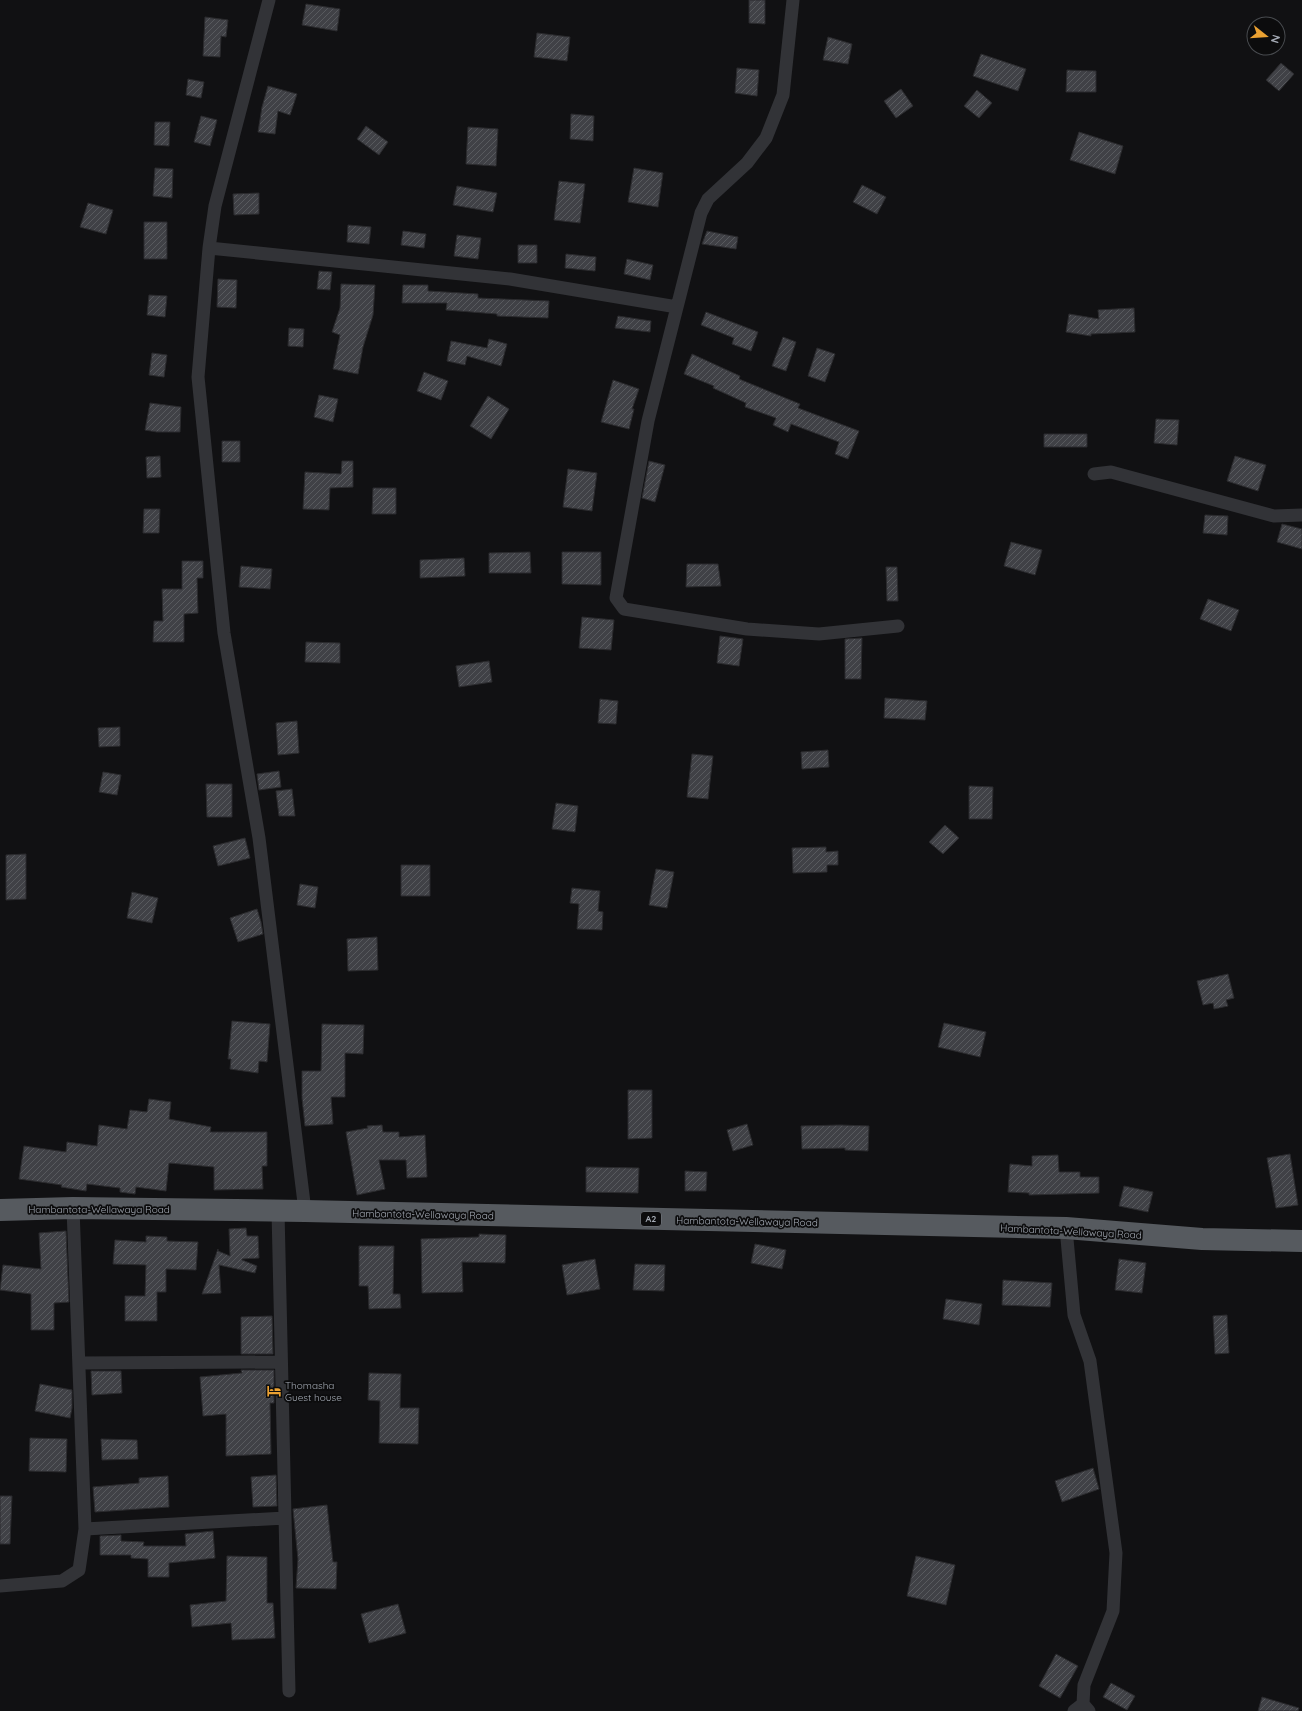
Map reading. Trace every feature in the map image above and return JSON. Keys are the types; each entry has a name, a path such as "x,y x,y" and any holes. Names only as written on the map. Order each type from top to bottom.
{"highway":[{"name":"Hambantota-Wellawaya Road","path":"0,1210 73,1208 305,1211 1066,1228 1202,1239 1302,1241"}],"street":[{"path":"269,0 215,206 209,248 198,377 224,633 259,838 305,1211"},
{"path":"793,0 784,95 766,138 747,163 708,199 701,213 648,421 616,598 624,609 747,629 819,634 898,626"},
{"path":"209,248 510,279 677,306"},
{"path":"1094,474 1110,472 1274,516 1302,515"},
{"path":"0,1586 62,1581 79,1570 85,1529 73,1208"},
{"path":"278,1211 289,1691"},
{"path":"1066,1228 1074,1315 1090,1361 1116,1553 1113,1611 1084,1685 1082,1708"},
{"path":"79,1363 282,1362"},
{"path":"85,1529 285,1518"}],"building":[{"path":"749,0 765,0 765,24 749,23"},
{"path":"306,4 340,9 337,31 302,25"},
{"path":"205,17 228,20 226,37 221,36 220,57 203,56"},
{"path":"537,33 570,37 567,61 534,57"},
{"path":"828,37 852,44 848,64 823,60"},
{"path":"981,54 1026,69 1018,91 973,76"},
{"path":"1281,63 1294,74 1279,91 1266,80"},
{"path":"737,68 759,70 757,96 735,93"},
{"path":"1067,70 1096,71 1096,92 1066,92"},
{"path":"188,79 204,82 201,98 186,95"},
{"path":"268,86 297,94 290,115 278,111 275,134 258,132 262,107"},
{"path":"901,89 913,106 896,118 884,101"},
{"path":"977,90 992,103 979,118 964,106"},
{"path":"571,114 594,116 593,141 570,139"},
{"path":"201,116 217,120 210,146 194,142"},
{"path":"155,122 170,122 169,146 154,145"},
{"path":"366,126 388,142 379,155 357,139"},
{"path":"468,127 498,129 496,166 466,164"},
{"path":"1079,132 1123,146 1115,174 1070,160"},
{"path":"155,168 173,169 172,198 153,196"},
{"path":"634,168 663,173 658,207 628,202"},
{"path":"559,181 585,184 580,223 554,220"},
{"path":"862,185 886,197 877,214 853,202"},
{"path":"457,186 497,193 493,212 453,205"},
{"path":"259,193 259,214 234,215 233,194"},
{"path":"88,203 113,210 106,234 80,227"},
{"path":"144,222 167,222 167,259 144,259"},
{"path":"348,225 371,227 369,244 347,242"},
{"path":"403,231 426,234 424,248 401,245"},
{"path":"707,231 738,237 736,249 702,244"},
{"path":"457,235 481,238 478,259 454,256"},
{"path":"518,245 537,245 537,263 518,263"},
{"path":"566,254 596,257 595,271 565,268"},
{"path":"627,259 653,265 650,280 624,274"},
{"path":"319,271 332,272 330,290 317,289"},
{"path":"218,279 237,280 236,308 217,307"},
{"path":"341,284 375,285 373,315 363,347 358,374 333,369 340,335 332,332 340,308"},
{"path":"403,285 428,285 428,291 478,294 478,298 549,301 548,318 497,316 497,314 446,310 447,303 402,303"},
{"path":"149,295 167,296 165,317 147,315"},
{"path":"1134,308 1135,332 1091,334 1091,336 1066,332 1069,314 1099,319 1098,310"},
{"path":"706,312 758,332 751,351 732,344 734,338 701,325"},
{"path":"618,316 651,321 650,332 615,328"},
{"path":"289,328 304,329 303,347 288,346"},
{"path":"783,337 796,342 786,371 772,366"},
{"path":"489,339 507,344 501,366 467,356 465,365 447,361 451,341 487,348"},
{"path":"817,348 835,354 825,382 808,376"},
{"path":"152,353 167,355 164,377 149,375"},
{"path":"692,354 740,376 739,379 800,404 798,408 859,431 848,459 835,454 839,442 791,424 788,432 773,425 776,418 745,407 746,403 713,388 714,386 684,374"},
{"path":"424,372 448,381 441,400 417,391"},
{"path":"613,380 639,389 632,409 634,409 629,429 601,422"},
{"path":"319,395 338,399 333,422 314,417"},
{"path":"488,396 509,409 491,439 470,426"},
{"path":"150,403 181,407 180,432 157,432 145,430"},
{"path":"1156,419 1179,420 1177,445 1154,443"},
{"path":"1044,434 1087,434 1087,447 1044,447"},
{"path":"222,441 240,441 240,462 222,462"},
{"path":"160,456 161,477 147,478 146,457"},
{"path":"1235,456 1266,465 1258,491 1227,481"},
{"path":"342,461 353,461 353,487 330,488 329,510 303,509 305,472 341,474"},
{"path":"649,461 665,465 655,502 642,498"},
{"path":"568,469 597,473 592,511 563,507"},
{"path":"373,488 396,488 396,514 372,514"},
{"path":"144,509 160,509 159,533 143,533"},
{"path":"1205,515 1228,516 1227,535 1203,533"},
{"path":"1282,524 1302,529 1302,549 1277,542"},
{"path":"1011,542 1042,550 1035,575 1004,566"},
{"path":"530,552 531,573 489,573 489,553"},
{"path":"562,552 601,552 601,585 562,584"},
{"path":"464,558 465,576 420,578 420,560"},
{"path":"182,561 203,561 203,578 197,578 198,613 184,614 184,642 153,642 154,621 163,621 162,589 182,589"},
{"path":"687,564 718,564 721,586 686,587"},
{"path":"241,566 272,569 270,589 239,587"},
{"path":"886,567 897,567 898,601 887,601"},
{"path":"1208,599 1239,610 1231,631 1200,619"},
{"path":"582,617 614,620 611,650 579,648"},
{"path":"720,636 743,639 739,666 717,663"},
{"path":"862,638 861,679 845,679 845,639"},
{"path":"306,642 340,643 340,663 305,662"},
{"path":"489,661 492,682 459,687 456,666"},
{"path":"885,698 927,701 925,720 884,718"},
{"path":"600,699 618,701 616,724 598,723"},
{"path":"297,721 299,753 278,755 276,723"},
{"path":"120,727 120,746 99,747 98,728"},
{"path":"828,750 829,767 802,769 801,752"},
{"path":"692,754 713,756 708,799 687,797"},
{"path":"279,771 281,787 259,790 257,774"},
{"path":"103,772 121,775 117,795 99,792"},
{"path":"206,784 232,784 232,817 207,817"},
{"path":"969,786 993,787 992,819 969,819"},
{"path":"292,789 295,816 279,816 276,791"},
{"path":"556,803 578,806 575,832 552,829"},
{"path":"945,825 959,838 943,854 929,842"},
{"path":"245,838 250,858 218,866 213,846"},
{"path":"826,847 826,852 838,851 838,865 827,865 827,872 793,873 792,848"},
{"path":"26,854 26,899 6,900 6,855"},
{"path":"401,865 430,865 430,896 401,896"},
{"path":"656,869 674,872 667,908 649,905"},
{"path":"300,884 318,887 315,908 297,905"},
{"path":"572,888 600,891 598,911 603,912 602,930 577,929 579,904 570,903"},
{"path":"132,892 158,898 152,923 127,918"},
{"path":"257,909 263,934 238,942 230,918"},
{"path":"377,937 378,970 348,971 347,939"},
{"path":"1228,974 1234,998 1226,1000 1228,1006 1214,1009 1213,1003 1203,1005 1197,981"},
{"path":"232,1021 270,1024 267,1062 259,1061 258,1073 230,1069 231,1059 228,1059"},
{"path":"944,1023 986,1032 980,1057 938,1047"},
{"path":"322,1024 364,1025 363,1054 345,1053 345,1097 331,1097 333,1124 305,1126 302,1098 302,1071 321,1071"},
{"path":"628,1090 652,1090 652,1138 628,1139"},
{"path":"149,1099 171,1102 169,1119 211,1127 210,1132 267,1132 267,1166 262,1166 263,1189 214,1190 214,1167 169,1163 166,1191 136,1187 135,1194 120,1192 120,1188 87,1184 86,1191 61,1187 62,1185 19,1179 24,1146 66,1152 67,1142 97,1146 99,1125 127,1129 130,1110 147,1112"},
{"path":"747,1124 753,1145 733,1151 727,1130"},
{"path":"382,1125 383,1132 399,1132 399,1137 425,1135 427,1177 407,1178 406,1160 379,1160 385,1189 357,1195 346,1132 368,1128 367,1126"},
{"path":"801,1126 869,1126 868,1151 845,1150 845,1148 802,1149"},
{"path":"1290,1154 1298,1205 1276,1208 1267,1158"},
{"path":"1058,1155 1059,1172 1080,1172 1080,1177 1099,1177 1099,1193 1029,1195 1029,1193 1008,1192 1010,1164 1032,1166 1032,1156"},
{"path":"586,1167 639,1168 638,1193 586,1192"},
{"path":"685,1171 707,1172 706,1191 685,1191"},
{"path":"1124,1186 1153,1192 1148,1212 1119,1206"},
{"path":"246,1228 247,1236 258,1236 259,1258 242,1260 257,1266 255,1273 219,1265 221,1293 202,1294 218,1249 218,1251 230,1256 229,1229"},
{"path":"66,1231 69,1302 54,1303 54,1330 31,1330 31,1294 0,1290 3,1265 41,1269 39,1233"},
{"path":"479,1234 506,1235 505,1263 462,1262 463,1292 422,1293 421,1239 479,1237"},
{"path":"146,1236 167,1237 167,1241 198,1242 196,1270 166,1269 166,1292 157,1292 157,1321 125,1321 125,1296 145,1296 146,1265 113,1264 115,1240 146,1242"},
{"path":"755,1244 786,1250 782,1269 751,1263"},
{"path":"359,1246 394,1246 393,1294 400,1294 401,1308 369,1309 368,1286 359,1286"},
{"path":"595,1259 600,1289 567,1295 562,1265"},
{"path":"1119,1259 1146,1263 1142,1293 1115,1290"},
{"path":"635,1264 665,1265 664,1291 633,1290"},
{"path":"1003,1280 1052,1283 1050,1307 1002,1305"},
{"path":"946,1299 982,1304 979,1325 943,1319"},
{"path":"1227,1315 1229,1353 1215,1354 1213,1316"},
{"path":"272,1316 273,1354 241,1354 241,1317"},
{"path":"241,1370 274,1370 274,1403 270,1403 271,1454 226,1456 226,1414 203,1416 200,1377 242,1373"},
{"path":"91,1371 121,1371 122,1393 92,1395"},
{"path":"369,1373 401,1374 400,1408 419,1408 418,1444 379,1443 380,1401 368,1400"},
{"path":"40,1384 72,1390 72,1408 70,1418 35,1411"},
{"path":"30,1438 67,1439 66,1472 29,1471"},
{"path":"101,1439 137,1440 138,1459 102,1460"},
{"path":"1093,1468 1099,1489 1062,1502 1055,1481"},
{"path":"276,1475 277,1506 253,1507 251,1477"},
{"path":"168,1476 169,1507 95,1512 93,1487 139,1483 139,1478"},
{"path":"0,1496 12,1496 10,1544 0,1544"},
{"path":"327,1505 333,1562 337,1562 336,1589 296,1588 298,1559 293,1509"},
{"path":"213,1531 215,1558 169,1563 169,1577 148,1577 148,1559 131,1558 131,1555 100,1555 100,1536 121,1535 121,1541 144,1542 143,1546 186,1546 185,1534"},
{"path":"227,1556 267,1557 267,1603 273,1603 275,1638 232,1640 231,1623 192,1627 190,1605 226,1601"},
{"path":"916,1556 955,1565 946,1605 907,1596"},
{"path":"398,1604 406,1633 369,1643 361,1614"},
{"path":"1056,1654 1078,1666 1060,1698 1039,1686"},
{"path":"1111,1683 1135,1696 1127,1710 1103,1697"},
{"path":"1262,1697 1299,1708 1298,1711 1258,1711"}],"place":[{"name":"Thomasha Guest house","path":"274,1391"}]}
